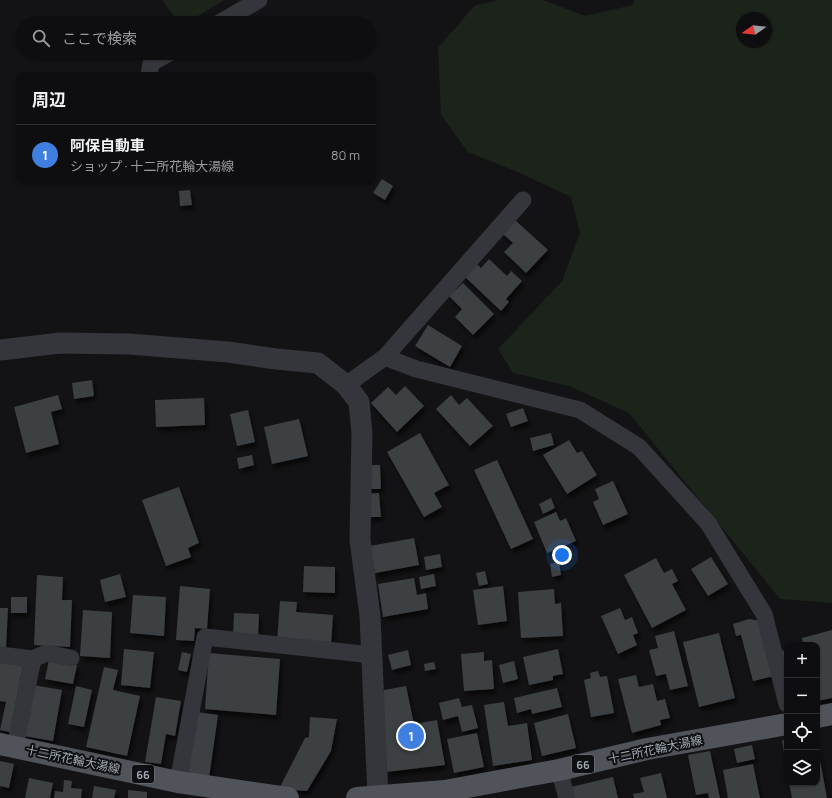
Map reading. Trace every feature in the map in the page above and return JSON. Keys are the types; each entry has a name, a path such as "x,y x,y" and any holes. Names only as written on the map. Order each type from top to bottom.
{"main road":[{"path":"820,716 832,714"},
{"name":"十二所花輪大湯線","path":"357,798 445,791 559,770 647,749 784,725"},
{"name":"十二所花輪大湯線","path":"7,745 178,782 261,796 288,798"}],"street":[{"path":"232,16 259,0"},
{"path":"150,72 151,63 156,60"},
{"path":"346,385 385,357 523,200"},
{"path":"0,350 60,343 128,344 228,352 276,360 318,363 346,385 359,402 362,433 360,540 370,616 378,796"},
{"path":"385,357 416,369 580,410 639,447 708,523 764,614 784,692"},
{"path":"178,782 205,637 372,655"},
{"path":"0,656 33,659 46,653 71,658"},
{"path":"7,745 33,659"},
{"path":"559,770 567,798"}],"shaded area":[{"path":"162,0 224,0 198,16 174,16"},
{"path":"498,0 543,0 585,16 633,5 634,0 832,0 832,603 780,599 629,413 569,386 513,373 498,349 562,281 580,233 571,197 522,174 468,152 441,115 438,48 474,6"}],"building":[{"path":"382,179 393,186 385,200 373,193"},
{"path":"190,190 192,205 180,206 179,191"},
{"path":"515,220 548,250 526,273 504,252 513,243 502,233"},
{"path":"489,259 507,276 511,271 522,281 506,299 509,302 501,311 463,275 475,262 481,268"},
{"path":"463,283 494,314 473,335 455,317 462,309 449,296"},
{"path":"428,325 462,346 450,367 415,346"},
{"path":"92,380 94,396 74,399 72,383"},
{"path":"405,386 424,406 397,432 371,403 388,387 396,395"},
{"path":"58,395 62,409 51,412 59,444 26,453 14,407"},
{"path":"451,395 459,405 467,398 493,426 470,446 436,409"},
{"path":"204,398 205,425 156,427 155,400"},
{"path":"523,408 528,421 511,427 506,414"},
{"path":"248,410 255,442 237,446 230,414"},
{"path":"299,419 308,456 272,464 264,427"},
{"path":"420,433 449,485 434,493 442,507 424,517 387,452"},
{"path":"551,433 554,445 533,451 530,438"},
{"path":"569,440 577,453 582,451 597,475 567,494 543,455"},
{"path":"252,455 254,465 239,469 237,458"},
{"path":"497,460 533,539 511,549 474,470"},
{"path":"367,465 380,465 381,489 369,489"},
{"path":"613,481 628,514 603,525 593,502 599,499 595,489"},
{"path":"179,487 199,543 188,548 191,557 166,566 142,500"},
{"path":"379,493 381,517 368,517 367,494"},
{"path":"551,498 555,508 543,514 539,504"},
{"path":"556,512 560,521 566,518 576,541 547,553 534,522"},
{"path":"414,538 419,565 375,573 370,546"},
{"path":"440,554 442,567 426,570 424,557"},
{"path":"711,557 728,584 708,596 691,569"},
{"path":"656,558 664,573 672,569 678,581 672,584 686,610 652,628 624,575"},
{"path":"559,562 561,575 552,577 550,564"},
{"path":"304,566 335,567 335,593 303,592"},
{"path":"485,571 488,584 479,586 476,573"},
{"path":"120,574 126,597 105,602 100,580"},
{"path":"434,574 436,586 421,589 419,577"},
{"path":"37,575 63,577 62,600 72,600 70,647 34,645"},
{"path":"414,578 417,595 426,593 428,609 383,617 378,584"},
{"path":"180,586 210,589 207,629 195,628 194,641 176,640"},
{"path":"503,586 507,621 478,625 473,590"},
{"path":"554,589 555,604 561,603 563,636 521,638 518,592"},
{"path":"133,595 166,597 164,636 130,633"},
{"path":"11,597 27,597 27,613 11,613"},
{"path":"280,601 297,602 296,612 333,615 331,646 277,642"},
{"path":"0,608 8,608 6,648 0,648"},
{"path":"620,608 625,620 632,617 638,633 633,635 637,645 618,654 601,616"},
{"path":"83,610 112,612 110,658 80,656"},
{"path":"234,613 259,614 258,639 233,638"},
{"path":"749,619 760,621 774,676 753,681 741,635 736,636 733,624"},
{"path":"832,630 832,698 820,700 820,642 803,642 802,638"},
{"path":"674,631 688,686 670,690 666,674 656,676 649,650 658,648 655,636"},
{"path":"719,633 735,698 699,707 683,642"},
{"path":"124,649 154,652 150,688 121,685"},
{"path":"558,649 563,674 553,676 553,680 529,685 523,657"},
{"path":"408,650 411,665 392,670 388,655"},
{"path":"784,650 784,670 779,651"},
{"path":"182,652 191,654 187,672 178,670"},
{"path":"484,652 484,661 492,660 494,689 464,691 461,654"},
{"path":"209,653 280,659 276,715 205,709"},
{"path":"0,660 23,665 10,732 0,730 6,702 0,701"},
{"path":"49,660 77,665 73,684 45,679"},
{"path":"514,661 518,679 503,683 499,665"},
{"path":"434,662 436,669 425,671 424,664"},
{"path":"104,667 118,670 113,690 140,696 127,756 86,747"},
{"path":"598,671 600,677 607,676 614,713 591,717 584,680 591,678 590,673"},
{"path":"636,675 639,687 653,684 657,701 665,699 670,718 660,720 661,725 632,733 618,679"},
{"path":"33,685 62,690 53,741 24,736"},
{"path":"76,686 92,690 84,727 68,724"},
{"path":"406,686 414,724 437,720 445,765 386,772 381,749 384,690"},
{"path":"557,688 562,707 532,714 531,709 517,713 514,698"},
{"path":"156,697 181,701 175,736 166,734 161,764 145,762"},
{"path":"459,698 462,707 472,705 478,728 462,732 458,716 443,720 439,703"},
{"path":"504,702 508,726 527,723 532,760 493,766 484,705"},
{"path":"197,712 218,715 209,778 188,775"},
{"path":"568,714 576,748 542,756 534,723"},
{"path":"310,717 337,719 331,751 307,791 279,789 305,738 309,737"},
{"path":"477,733 484,767 454,773 447,739"},
{"path":"782,740 784,740 784,754"},
{"path":"752,745 755,759 737,763 734,749"},
{"path":"710,751 720,798 709,798 708,793 696,795 688,755"},
{"path":"820,760 827,798 792,798 790,786 820,786"},
{"path":"0,761 14,764 9,788 0,786"},
{"path":"753,764 760,798 728,798 723,770"},
{"path":"661,773 667,798 634,798 633,794 644,792 640,778"},
{"path":"613,777 618,798 573,798 571,787"},
{"path":"29,778 53,783 50,798 25,798"},
{"path":"64,780 72,781 71,788 82,789 81,798 54,798 55,791 63,792"},
{"path":"94,786 116,790 114,798 92,798"},
{"path":"128,790 147,792 147,798 128,798"}],"place":[{"name":"阿保自動車","path":"411,736"}]}
